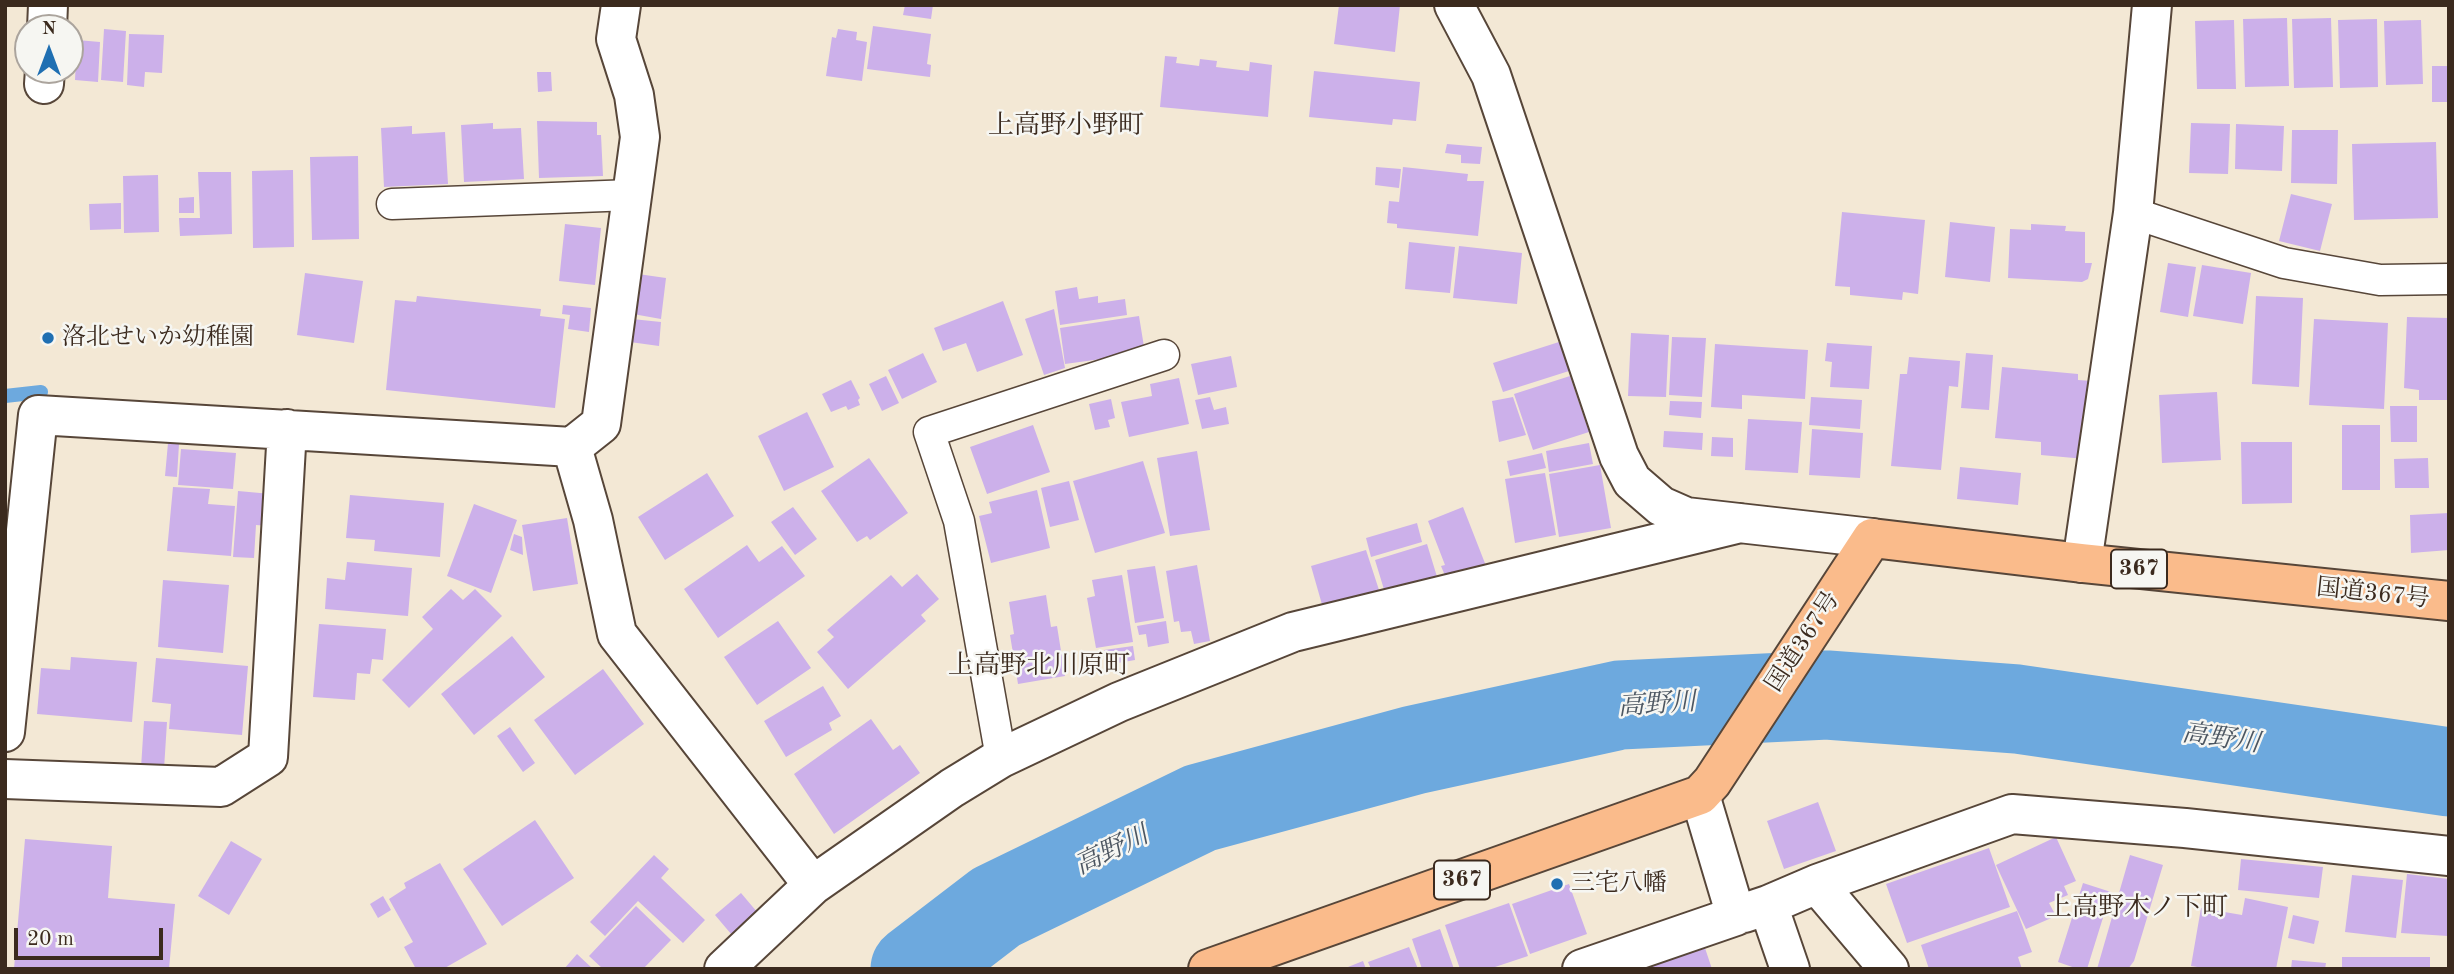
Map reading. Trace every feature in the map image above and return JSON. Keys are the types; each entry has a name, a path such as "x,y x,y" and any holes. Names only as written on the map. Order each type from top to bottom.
{"highway":[{"name":"国道367号","path":"1706,789 1872,538 2449,601"},
{"name":"367","path":"1208,969 1706,789"}],"street":[{"path":"5,732 38,415 572,447 601,424 640,137 634,95 615,39 621,5"},
{"path":"1454,5 1491,75 1619,456 1632,481 1661,506 1686,517 1872,538"},
{"path":"2082,563 2133,213 2152,5"},
{"path":"5,779 220,787 268,757 287,429"},
{"path":"572,447 593,520 617,634 813,885"},
{"path":"724,969 813,885 952,788 1001,758 1119,702 1293,632 1740,523"},
{"path":"1706,789 1752,911 1790,969"},
{"path":"1582,969 1752,911 1817,884 2012,814 2185,828 2449,856"},
{"path":"1817,884 1889,969"}],"lane":[{"path":"392,204 632,195"},
{"path":"2133,213 2284,263 2379,280 2449,279"},
{"path":"1001,758 959,521 929,432 1164,355"}],"building":[{"path":"905,5 933,5 931,19 903,15"},
{"path":"1339,5 1400,5 1395,52 1334,44"},
{"path":"2287,18 2289,86 2245,87 2243,19"},
{"path":"2331,18 2333,87 2294,88 2292,19"},
{"path":"2377,19 2378,87 2340,88 2338,20"},
{"path":"2234,20 2236,89 2197,89 2195,21"},
{"path":"2421,20 2423,84 2386,85 2384,21"},
{"path":"873,26 931,34 927,64 931,65 930,77 867,69"},
{"path":"104,29 126,31 123,82 101,80"},
{"path":"838,29 857,32 856,40 867,42 862,81 826,76 832,37 836,38"},
{"path":"129,34 164,35 162,73 145,72 144,87 127,85"},
{"path":"84,41 100,42 98,82 84,81"},
{"path":"1165,56 1177,57 1176,63 1199,66 1200,59 1217,61 1216,67 1249,71 1250,62 1272,65 1268,117 1160,107"},
{"path":"2432,66 2449,66 2449,102 2432,102"},
{"path":"1314,71 1420,82 1416,121 1393,119 1392,125 1309,117"},
{"path":"537,72 551,72 552,91 538,92"},
{"path":"537,121 597,122 597,135 601,135 603,176 539,178"},
{"path":"493,123 493,129 521,128 524,179 464,182 461,125"},
{"path":"2191,123 2230,124 2228,174 2189,173"},
{"path":"2236,124 2284,126 2282,171 2235,169"},
{"path":"412,126 412,134 445,132 448,184 384,187 381,128"},
{"path":"2292,130 2338,130 2337,184 2291,183"},
{"path":"2436,142 2438,218 2354,220 2352,144"},
{"path":"1447,144 1482,147 1480,164 1461,163 1461,155 1445,153"},
{"path":"358,156 359,239 312,240 310,157"},
{"path":"1376,167 1401,169 1399,188 1375,185"},
{"path":"1403,167 1468,174 1467,181 1484,181 1478,236 1397,228 1397,224 1387,223 1389,201 1399,202"},
{"path":"293,170 294,247 253,248 252,171"},
{"path":"198,172 231,172 232,234 180,236 179,218 200,218"},
{"path":"158,175 159,232 124,233 123,176"},
{"path":"2291,194 2332,204 2320,251 2279,241"},
{"path":"194,197 194,213 179,213 179,198"},
{"path":"121,203 121,229 90,230 89,204"},
{"path":"1842,212 1925,220 1918,294 1903,292 1902,300 1850,295 1850,287 1835,286"},
{"path":"1950,222 1995,227 1990,282 1945,277"},
{"path":"565,224 601,228 595,285 559,281"},
{"path":"2031,224 2066,226 2065,231 2085,232 2085,263 2092,263 2088,279 2082,282 2008,278 2010,229 2031,230"},
{"path":"1409,242 1455,247 1450,293 1405,289"},
{"path":"1459,246 1522,253 1517,304 1453,298"},
{"path":"2168,263 2196,267 2188,317 2160,312"},
{"path":"2202,265 2251,273 2243,324 2193,316"},
{"path":"305,273 363,281 354,343 297,335"},
{"path":"638,274 666,278 661,319 633,314"},
{"path":"1077,287 1079,299 1098,296 1098,303 1125,299 1127,315 1060,325 1055,291"},
{"path":"417,296 541,309 540,316 565,319 555,408 386,390 395,300 416,302"},
{"path":"2256,296 2303,298 2299,387 2252,384"},
{"path":"1003,301 1023,355 977,372 966,343 943,351 934,328"},
{"path":"563,305 591,308 589,332 568,329 570,315 562,314"},
{"path":"1054,309 1065,368 1044,375 1025,319"},
{"path":"1139,316 1145,353 1065,364 1060,328"},
{"path":"2407,317 2449,318 2448,400 2419,400 2419,390 2404,388"},
{"path":"632,319 661,322 659,346 630,342"},
{"path":"2314,319 2388,323 2384,409 2309,405"},
{"path":"1631,333 1669,335 1666,397 1628,396"},
{"path":"1672,337 1706,338 1702,397 1669,395"},
{"path":"1559,342 1569,371 1503,392 1493,363"},
{"path":"1827,343 1872,346 1869,389 1830,387 1832,362 1825,361"},
{"path":"1715,344 1808,350 1805,399 1742,395 1742,409 1711,407"},
{"path":"923,353 937,382 902,399 888,370"},
{"path":"1966,353 1993,355 1989,410 1961,408"},
{"path":"1231,356 1237,387 1198,395 1191,364"},
{"path":"1909,357 1960,361 1958,387 1949,386 1941,470 1891,466 1900,374 1907,374"},
{"path":"2002,367 2078,374 2078,380 2092,381 2085,459 2041,455 2041,442 1995,438"},
{"path":"886,376 899,403 882,411 869,384"},
{"path":"1570,376 1589,432 1533,450 1514,394"},
{"path":"1179,378 1189,424 1129,437 1121,402 1152,396 1150,384"},
{"path":"851,380 860,398 860,405 848,410 846,406 831,412 822,394"},
{"path":"2217,392 2221,460 2162,463 2159,395"},
{"path":"1210,397 1214,410 1226,407 1229,424 1202,429 1195,400"},
{"path":"1513,397 1526,435 1499,442 1492,401"},
{"path":"1811,397 1862,400 1860,429 1809,425"},
{"path":"1111,399 1115,418 1108,420 1110,427 1095,430 1089,404"},
{"path":"1670,401 1702,402 1701,418 1669,415"},
{"path":"2390,406 2417,406 2417,442 2391,442"},
{"path":"807,412 834,467 784,491 758,436"},
{"path":"1748,419 1802,422 1798,473 1745,470"},
{"path":"1033,425 1050,472 987,494 970,447"},
{"path":"2342,425 2380,425 2380,490 2342,490"},
{"path":"1812,429 1863,433 1860,478 1809,475"},
{"path":"1664,431 1703,433 1702,450 1663,447"},
{"path":"1712,437 1733,438 1733,457 1711,456"},
{"path":"2241,442 2292,442 2292,503 2242,504"},
{"path":"168,443 179,444 177,477 165,476"},
{"path":"1589,443 1593,464 1549,472 1546,451"},
{"path":"181,449 236,453 233,489 178,485"},
{"path":"1197,451 1210,530 1170,536 1157,458"},
{"path":"1542,453 1546,468 1510,476 1507,461"},
{"path":"869,458 908,513 870,540 867,536 857,542 821,491"},
{"path":"2428,458 2429,488 2395,488 2394,459"},
{"path":"1143,461 1165,533 1095,553 1073,481"},
{"path":"1600,465 1611,528 1559,537 1549,474"},
{"path":"1960,467 2021,473 2018,505 1957,499"},
{"path":"707,473 734,516 665,560 638,517"},
{"path":"1545,473 1556,535 1515,543 1505,479"},
{"path":"1069,481 1079,520 1050,527 1041,488"},
{"path":"173,487 210,489 208,504 235,506 231,556 167,551"},
{"path":"1037,490 1050,548 991,563 979,516 992,513 989,502"},
{"path":"238,491 271,494 269,526 256,525 254,558 233,557"},
{"path":"350,495 444,503 440,557 374,551 375,540 346,538"},
{"path":"474,504 517,520 491,593 447,576"},
{"path":"793,507 817,539 795,555 771,522"},
{"path":"1463,507 1488,571 1449,585 1441,566 1445,565 1428,521"},
{"path":"2449,513 2449,550 2411,553 2410,515"},
{"path":"567,518 578,584 533,591 522,525"},
{"path":"1417,523 1422,542 1371,557 1366,538"},
{"path":"514,534 522,537 523,555 510,550"},
{"path":"1427,544 1438,580 1386,596 1375,560"},
{"path":"747,545 759,562 782,546 805,576 718,638 684,589"},
{"path":"1366,550 1379,590 1323,608 1311,566"},
{"path":"347,562 412,568 408,616 325,609 327,578 345,580"},
{"path":"1197,565 1210,641 1194,644 1191,631 1181,632 1179,621 1174,622 1166,571"},
{"path":"1155,566 1164,618 1135,623 1127,570"},
{"path":"917,574 939,599 921,615 926,621 848,689 817,652 834,637 827,630 891,575 902,587"},
{"path":"1122,575 1133,642 1096,648 1087,598 1095,596 1092,580"},
{"path":"163,580 229,585 223,653 158,647"},
{"path":"451,589 463,600 475,589 502,616 409,708 382,680 433,629 422,617"},
{"path":"1046,595 1051,627 1057,626 1065,676 1018,684 1010,635 1014,634 1009,602"},
{"path":"778,621 811,668 757,705 724,657"},
{"path":"1166,621 1169,643 1148,647 1146,634 1139,635 1137,626"},
{"path":"319,624 386,629 383,660 372,659 370,674 357,673 355,700 313,697"},
{"path":"512,636 545,677 474,735 441,694"},
{"path":"1133,646 1135,660 1106,665 1104,650"},
{"path":"71,657 137,662 132,722 37,714 41,668 70,670"},
{"path":"156,658 248,666 242,735 169,729 171,704 152,702"},
{"path":"603,669 644,724 575,775 534,720"},
{"path":"823,686 841,716 829,723 832,730 786,757 764,721"},
{"path":"871,719 893,750 900,745 920,773 834,834 794,774"},
{"path":"144,721 167,722 164,769 141,768"},
{"path":"510,727 535,763 523,772 497,736"},
{"path":"1818,802 1836,851 1784,869 1767,821"},
{"path":"535,820 574,878 502,926 463,869"},
{"path":"2056,837 2076,881 2064,886 2068,895 2049,903 2056,916 2026,929 1996,865"},
{"path":"25,839 112,846 108,898 175,904 169,969 14,969"},
{"path":"231,841 262,859 229,915 198,896"},
{"path":"1989,848 2010,907 1907,943 1886,884"},
{"path":"654,855 669,869 661,878 705,920 683,943 638,901 605,936 590,922"},
{"path":"2130,855 2163,865 2134,961 2128,969 2097,969"},
{"path":"2241,859 2323,867 2319,898 2238,890"},
{"path":"440,863 487,944 443,969 416,969 404,947 413,942 389,899 406,888 404,883"},
{"path":"2407,874 2449,879 2448,936 2401,933"},
{"path":"2352,875 2403,880 2396,938 2345,932"},
{"path":"2083,883 2111,892 2087,969 2078,969 2058,962"},
{"path":"1569,884 1587,934 1530,954 1512,904"},
{"path":"741,893 763,919 737,941 715,915"},
{"path":"383,896 391,910 378,918 370,904"},
{"path":"2245,898 2288,907 2276,969 2210,969 2191,966 2201,908 2242,915"},
{"path":"1509,903 1528,956 1489,969 1460,969 1445,925"},
{"path":"636,906 671,940 643,969 603,969 589,956"},
{"path":"2017,911 2032,952 2018,957 2022,969 1929,969 1921,945"},
{"path":"2293,915 2319,921 2314,944 2288,938"},
{"path":"1440,929 1454,969 1422,969 1412,939"},
{"path":"1704,945 1712,969 1637,969"},
{"path":"1409,947 1418,969 1371,969 1368,962"},
{"path":"577,954 593,969 564,969"},
{"path":"2342,957 2430,957 2430,969 2342,969"},
{"path":"2292,960 2326,963 2325,969 2291,969"},
{"path":"1363,961 1366,969 1343,969"}],"waterway":[{"path":"5,396 41,392"},
{"name":"高野川","path":"915,969 996,907 1200,808 1414,750 1620,705 1827,695 2017,709 2449,772"}],"place":[{"name":"洛北せいか幼稚園","path":"48,338"},
{"name":"三宅八幡","path":"1557,884"}],"district":[{"name":"上高野小野町","path":"1066,126"},
{"name":"上高野北川原町","path":"1039,666"},
{"name":"上高野木ノ下町","path":"2137,908"}]}
